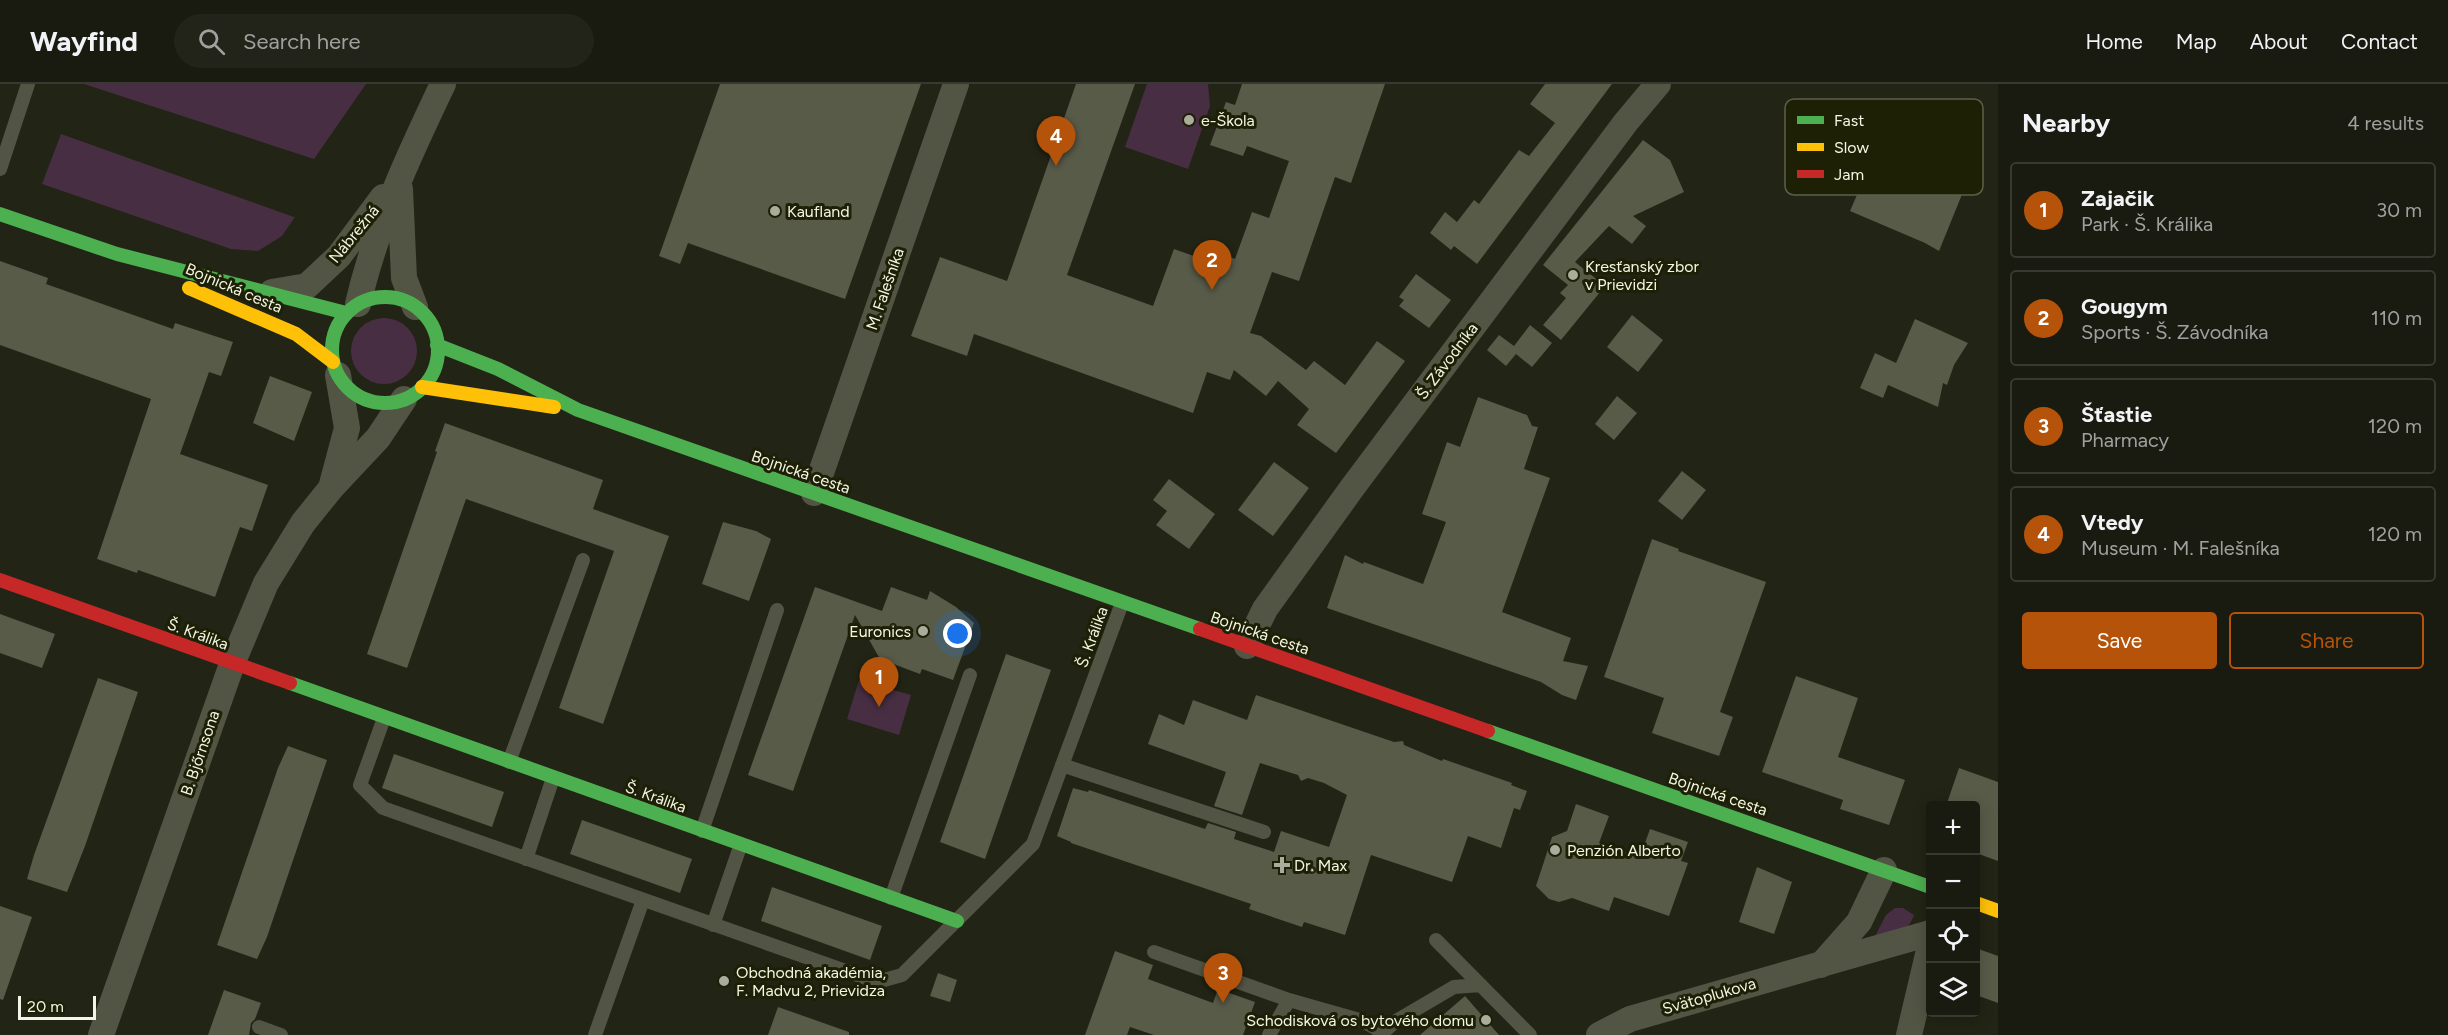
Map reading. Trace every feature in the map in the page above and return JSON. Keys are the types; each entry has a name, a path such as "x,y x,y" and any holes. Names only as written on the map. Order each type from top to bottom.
{"street":[{"name":"Nábrežná","path":"352,308 400,176 443,84"},
{"name":"M. Falešníka","path":"814,494 956,84"},
{"name":"Š. Závodníka","path":"1247,646 1265,609 1352,488 1626,122 1658,84"},
{"name":"Nábrežná","path":"268,293 307,286 339,256 400,176"},
{"name":"Nábrežná","path":"400,176 404,278 416,307"},
{"name":"Bojnická cesta","path":"0,214 117,254 268,293 352,308 369,299 393,297 416,307"},
{"name":"Bojnická cesta","path":"117,254 242,312 289,330 309,342 335,369 346,386 362,398 381,403 413,393 578,410"},
{"path":"413,393 433,371 437,345 431,323 416,307"},
{"path":"335,369 333,336 352,308"},
{"name":"Bojnická cesta","path":"437,345 498,369 578,410 1926,886"},
{"name":"B. Bjőrnsona","path":"332,487 347,428 335,369"},
{"name":"B. Bjőrnsona","path":"101,1035 232,664 266,583 303,523 332,487 378,438 413,393"},
{"name":"Š. Králika","path":"0,580 957,921"},
{"path":"1821,965 1859,922 1884,870"},
{"path":"1980,904 1998,911"},
{"name":"Svätoplukova","path":"1599,1035 1630,1019 1926,934"},
{"path":"1909,1035 1926,963"}],"lane":[{"path":"0,169 28,84"},
{"path":"510,762 583,560"},
{"name":"Š. Králika","path":"957,921 1033,844 1122,603"},
{"path":"702,831 777,610"},
{"path":"891,898 970,675"},
{"path":"384,718 360,785 383,808 526,859 877,982 902,975 957,921"},
{"path":"1062,765 1263,832"},
{"path":"526,859 553,778"},
{"path":"714,925 741,844"},
{"path":"595,1035 643,900"},
{"path":"1436,940 1530,1035"},
{"path":"1154,952 1289,1000 1363,1021 1381,1034 1396,1022 1454,987 1481,985"},
{"path":"1269,1035 1289,1000"},
{"path":"259,1027 281,1035"}],"shaded area":[{"path":"84,84 366,84 314,159"},
{"path":"1147,84 1208,84 1210,106 1188,169 1125,147"},
{"path":"61,134 295,217 282,236 258,251 231,249 42,184"},
{"path":"384,318 397,320 412,333 417,351 415,364 402,379 384,384 371,382 356,369 351,351 353,338 366,323"},
{"path":"859,680 911,695 899,735 847,719"},
{"path":"1895,908 1903,908 1914,915 1908,926 1898,933 1873,940 1886,915"}],"building":[{"name":"Kaufland","path":"720,84 921,84 845,299 688,243 680,264 659,256"},
{"path":"1076,84 1135,84 1067,275 1153,306 1174,249 1219,265 1223,254 1235,259 1252,212 1269,218 1289,161 1247,146 1243,156 1210,145 1226,102 1235,105 1242,84 1385,84 1351,183 1335,177 1299,281 1272,272 1250,333 1261,336 1306,370 1314,361 1345,385 1377,341 1405,361 1336,453 1297,425 1309,409 1278,381 1266,396 1234,370 1230,380 1207,372 1193,413 974,334 967,356 911,336 940,257 1007,281"},
{"path":"1545,84 1612,84 1477,264 1454,246 1451,250 1430,233 1445,212 1457,222 1474,200 1479,204 1519,150 1529,156 1555,123 1530,104"},
{"path":"1643,140 1670,160 1684,192 1633,216 1646,226 1632,244 1609,226 1575,262 1605,286 1561,340 1543,325 1566,298 1560,293 1568,285 1543,265"},
{"path":"1857,195 1962,195 1939,251 1850,211"},
{"path":"0,261 48,278 46,284 173,329 175,323 233,342 221,376 209,372 180,454 268,485 252,531 240,527 215,597 138,570 137,573 97,559 151,399 0,345"},
{"path":"1416,274 1451,300 1429,328 1399,306 1404,300 1399,297"},
{"path":"1632,315 1663,340 1638,372 1607,347"},
{"path":"1915,319 1968,343 1954,365 1947,385 1943,383 1938,407 1888,385 1883,398 1860,388 1875,353 1896,363"},
{"path":"1530,325 1552,343 1532,367 1516,354 1506,366 1487,350 1499,335 1514,346"},
{"path":"270,376 312,392 294,441 253,423"},
{"path":"1617,396 1637,413 1614,440 1595,424"},
{"path":"1478,397 1527,415 1532,426 1538,427 1524,469 1550,478 1502,612 1571,638 1563,661 1588,666 1576,700 1562,695 1541,682 1327,608 1345,555 1363,564 1364,562 1423,584 1446,522 1422,514 1447,442 1460,447"},
{"path":"445,423 603,480 593,509 669,536 603,724 559,708 614,551 466,499 407,668 367,654"},
{"path":"1274,462 1309,488 1273,536 1238,510"},
{"path":"1682,471 1706,490 1682,520 1658,501"},
{"path":"1169,479 1215,514 1189,549 1156,525 1167,511 1153,500"},
{"path":"723,522 756,531 771,539 749,601 702,584"},
{"path":"1652,539 1679,549 1678,551 1766,582 1720,712 1733,717 1719,756 1652,733 1664,698 1604,677"},
{"path":"815,587 882,611 891,587 927,600 930,591 956,607 974,623 953,680 922,669 920,674 880,659 855,615 793,791 748,775"},
{"path":"0,614 55,634 42,668 0,653"},
{"path":"1006,654 1051,670 985,859 940,842"},
{"path":"1796,676 1858,698 1838,757 1905,780 1889,825 1840,809 1843,800 1762,772"},
{"path":"98,678 138,692 67,892 27,879"},
{"path":"1256,695 1394,742 1403,741 1404,745 1442,761 1443,759 1512,783 1511,785 1527,791 1520,810 1514,808 1501,848 1468,836 1452,882 1371,855 1345,935 1304,922 1302,927 1249,909 1251,904 1071,843 1057,836 1073,788 1088,792 1089,790 1205,829 1208,823 1236,832 1234,839 1274,852 1281,831 1329,847 1347,795 1324,783 1308,778 1301,781 1298,775 1260,763 1242,815 1214,806 1226,772 1148,744 1159,714 1184,725 1193,700 1247,720"},
{"path":"288,746 327,760 267,937 257,959 217,945 278,768"},
{"path":"394,754 504,792 492,827 382,788"},
{"path":"1959,768 1998,782 1998,861 1980,854 1980,801 1948,801"},
{"path":"1576,804 1609,816 1599,843 1640,857 1650,829 1688,842 1681,861 1688,863 1669,916 1614,897 1609,911 1572,898 1559,902 1549,899 1536,886 1552,837 1567,831"},
{"path":"582,820 692,859 680,893 570,854"},
{"path":"1757,867 1792,882 1774,934 1739,922"},
{"path":"772,887 882,926 870,960 761,921"},
{"path":"0,906 32,917 3,1000 0,999"},
{"path":"1980,949 1998,956 1998,1003 1980,996"},
{"path":"1115,951 1153,965 1148,979 1213,1003 1218,989 1255,1002 1243,1035 1154,1035 1130,1027 1127,1035 1085,1035"},
{"path":"938,973 957,980 950,1002 930,996"},
{"path":"224,990 261,1003 251,1023 249,1035 208,1035"},
{"path":"1465,996 1499,1035 1420,1035"},
{"path":"778,1007 849,1032 849,1035 768,1035"}],"traffic: fast":[{"path":"0,214 117,254 346,313"},
{"path":"385,297 405,301 422,313 434,330 438,350 434,370 422,387 405,399 385,403 365,399 348,387 336,370 332,350 336,330 348,313 365,301 385,297"},
{"path":"437,345 498,369 578,410 1200,629"},
{"path":"290,683 957,921"},
{"path":"1488,731 1926,886"}],"traffic: slow":[{"path":"189,288 296,334 333,362"},
{"path":"422,387 554,407"},
{"path":"1980,904 1998,911"}],"traffic: jam":[{"path":"0,580 290,683"},
{"path":"1200,629 1488,731"}],"place":[{"name":"e-Škola","path":"1189,120"},
{"name":"Vtedy","path":"1056,166"},
{"name":"Kaufland","path":"775,211"},
{"name":"Kresťanský zbor v Prievidzi","path":"1573,275"},
{"name":"Gougym","path":"1212,290"},
{"name":"Euronics","path":"923,631"},
{"name":"Zajačik","path":"879,707"},
{"name":"Penzión Alberto","path":"1555,850"},
{"name":"Dr. Max","path":"1282,865"},
{"name":"Obchodná akadémia, F. Madvu 2, Prievidza","path":"724,981"},
{"name":"Šťastie","path":"1223,1003"},
{"name":"Schodisková os bytového domu","path":"1486,1020"}]}
